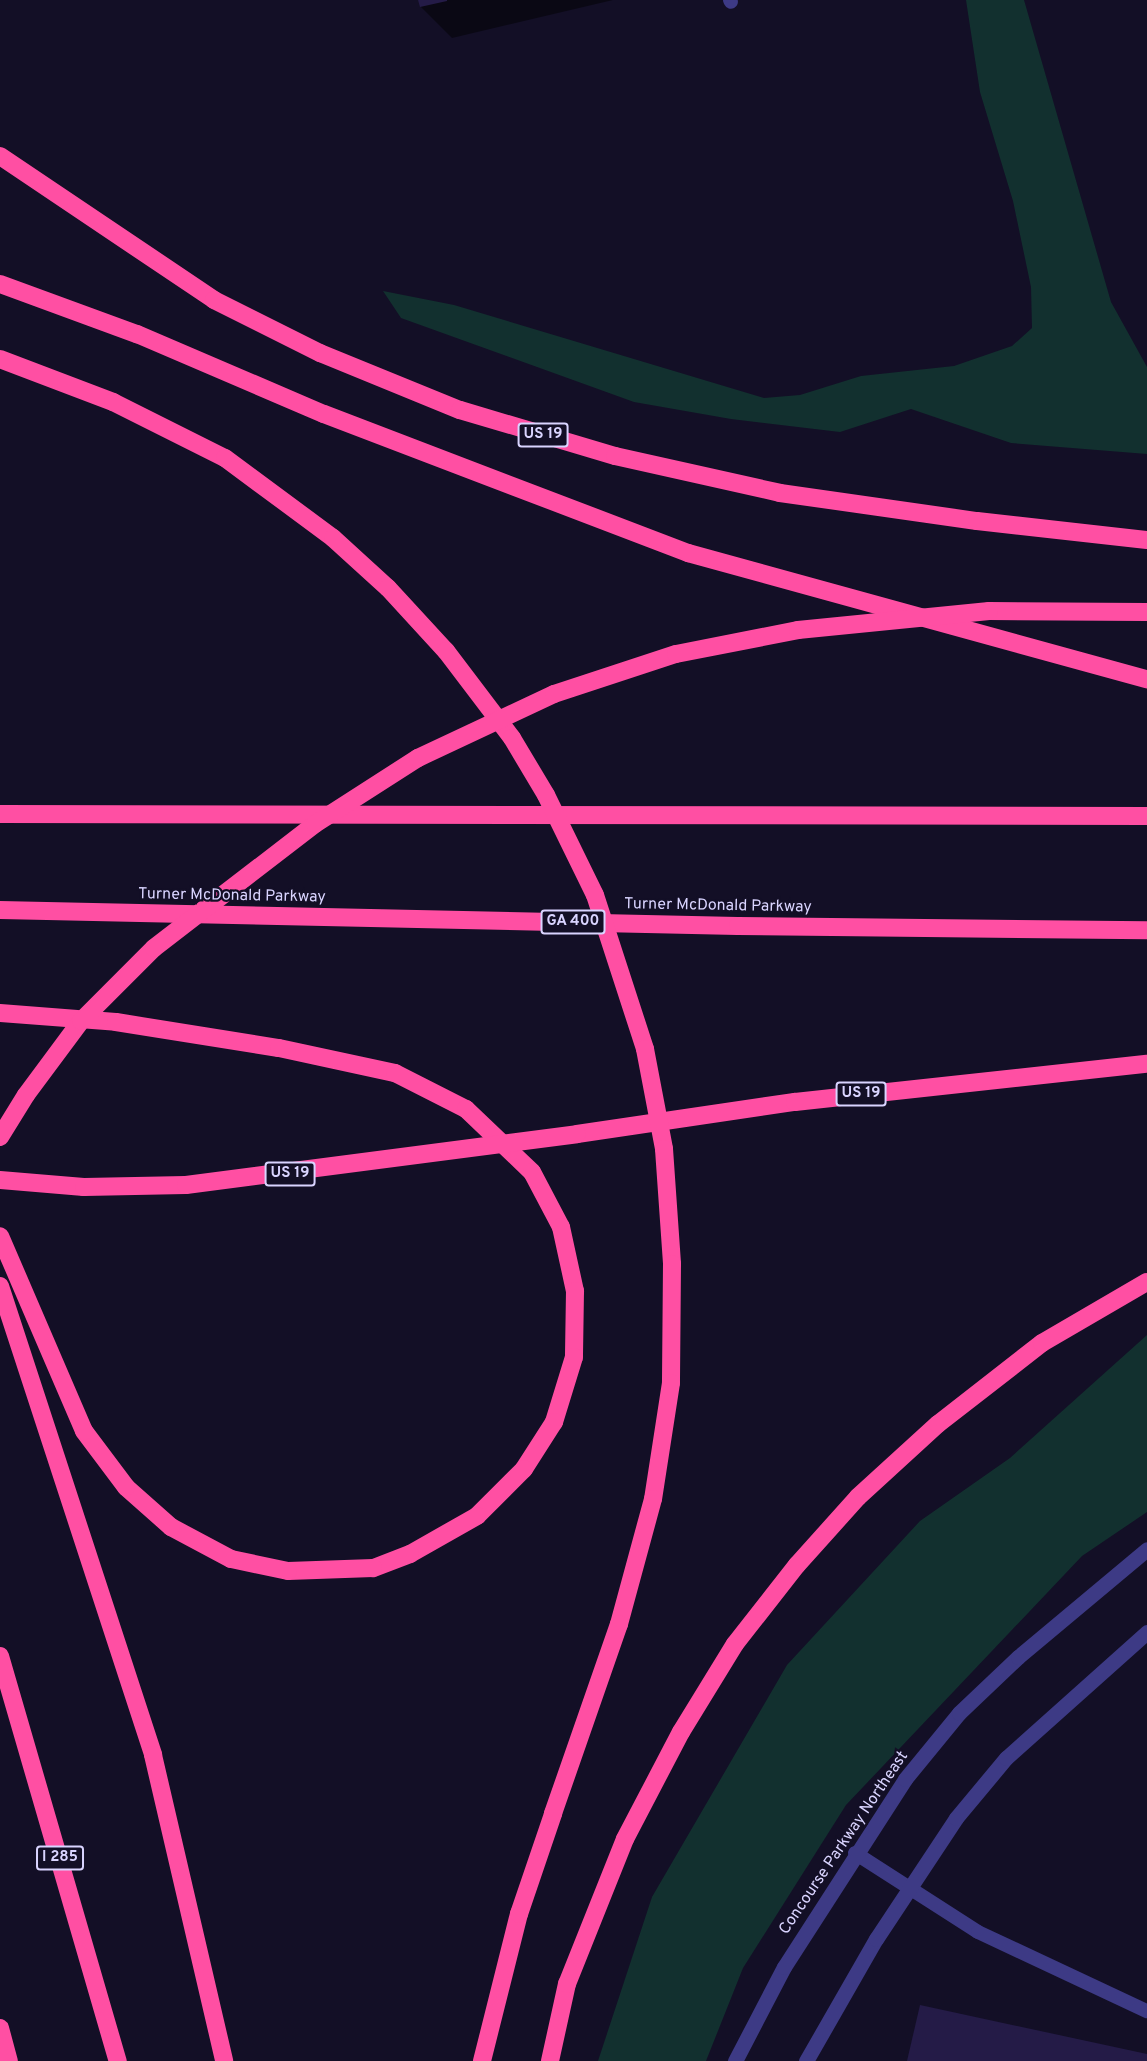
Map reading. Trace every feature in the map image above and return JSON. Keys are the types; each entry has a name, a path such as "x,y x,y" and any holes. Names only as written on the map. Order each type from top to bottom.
{"highway":[{"name":"US 19","path":"0,156 214,300 320,353 460,410 615,456 780,493 977,521 1147,540"},
{"path":"0,284 137,334 324,414 688,553 1147,679"},
{"path":"0,359 113,402 225,458 333,538 388,588 446,651 512,738 546,795 595,895 645,1049 664,1149 672,1264 671,1383 653,1499 619,1624 519,1914 482,2061"},
{"path":"0,1137 81,1021 154,948 315,824 418,758 554,694 676,654 798,630 989,611 1147,612"},
{"path":"0,814 1147,816"},
{"name":"Turner McDonald Parkway","path":"0,910 738,926 1147,930"},
{"path":"0,1013 128,1024 279,1048 395,1073 466,1109 532,1172 561,1227 575,1292 574,1356 554,1422 524,1469 477,1516 410,1554 373,1568 334,1572 276,1569 231,1559 191,1538 171,1527 126,1487 84,1431 0,1236"},
{"name":"US 19","path":"0,1180 84,1187 186,1185 577,1134 795,1102 1147,1064"},
{"path":"550,2061 567,1984 625,1839 681,1732 735,1644 797,1565 858,1497 938,1424 1042,1343 1147,1282"},
{"path":"0,1286 153,1755 224,2061"},
{"name":"I 285","path":"0,1656 118,2061"},
{"path":"0,2028 9,2061"}],"street":[{"name":"Concourse Parkway Northeast","path":"735,2061 784,1967 855,1853 905,1779 959,1713 1018,1657 1147,1549"},
{"path":"806,2061 909,1890 956,1818 1006,1758 1147,1632"}],"lane":[{"path":"855,1853 909,1890 978,1932 1147,2011"}],"green space":[{"path":"966,0 1024,0 1111,302 1147,367 1147,454 1011,443 911,409 840,432 731,419 634,402 401,318 383,291 454,305 764,398 800,395 861,376 954,366 1012,346 1032,328 1031,287 1013,201 980,92"},
{"path":"1147,1335 1147,1512 1082,1556 846,1805 743,1968 706,2061 598,2061 652,1897 787,1665 920,1521 1010,1458"}],"building":[{"path":"418,0 447,0 447,1 420,7"},
{"path":"920,2005 1147,2054 1147,2061 907,2061"}]}
